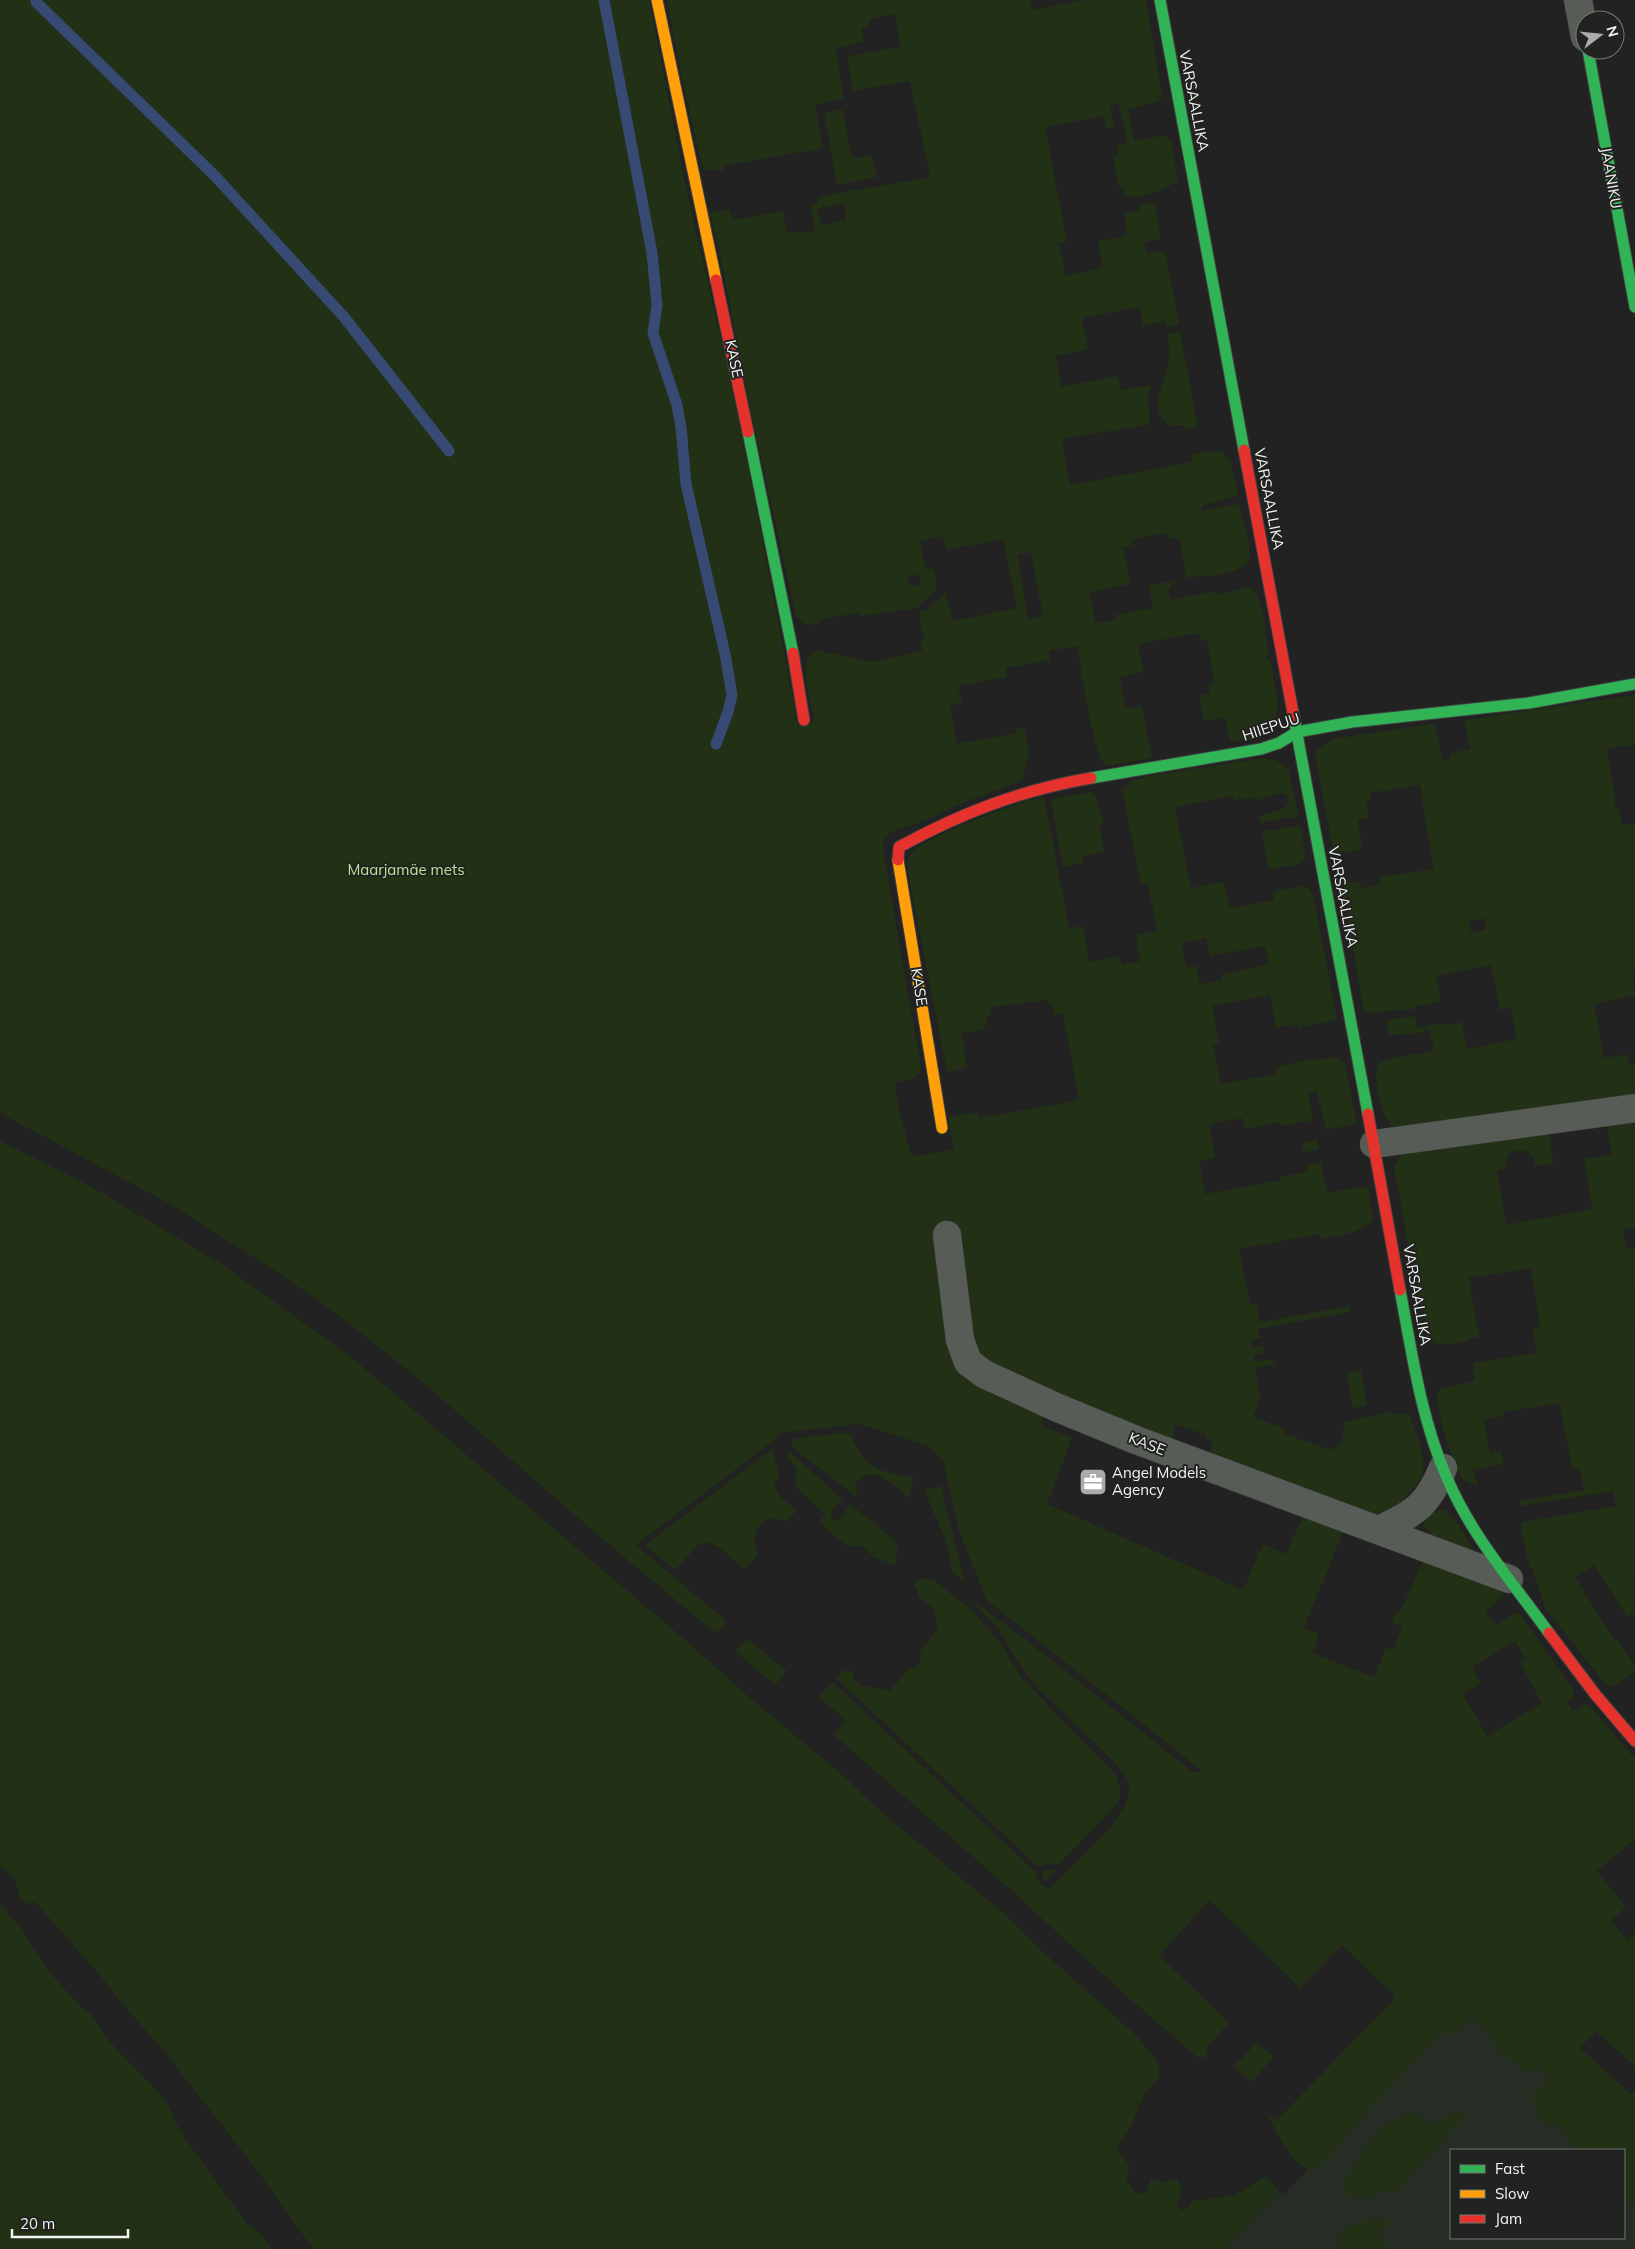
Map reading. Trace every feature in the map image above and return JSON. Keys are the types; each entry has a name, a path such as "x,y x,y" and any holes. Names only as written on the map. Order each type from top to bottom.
{"street":[{"name":"KASE","path":"657,0 699,204 740,388 797,671 804,720"},
{"name":"VARSAALLIKA","path":"1160,0 1374,1144 1412,1358 1428,1424 1443,1468 1457,1498 1510,1579 1597,1697 1635,1741"},
{"name":"JAANIKU","path":"1590,60 1635,307"},
{"name":"HIIEPUU","path":"899,847 955,818 1020,793 1047,786 1261,749 1279,743 1297,732 1352,722 1529,703 1635,684"},
{"name":"KASE","path":"899,847 897,855 942,1128"},
{"path":"1374,1144 1635,1108"},
{"name":"KASE","path":"947,1235 960,1340 968,1362 984,1374 1058,1408 1136,1440 1381,1529 1510,1579"},
{"path":"1381,1529 1401,1520 1423,1503 1433,1492 1443,1468"}],"shaded area":[{"path":"1470,1994 1582,2114 1583,2149 1450,2149 1450,2239 1625,2239 1625,2199 1635,2208 1635,2249 1225,2249 1279,2191 1283,2195"}],"green space":[{"name":"Maarjamäe mets","path":"0,0 649,0 685,183 731,383 798,726 810,724 814,717 806,677 806,666 814,652 823,650 824,653 832,653 871,662 922,651 920,641 924,640 919,612 926,610 946,592 952,621 1017,608 1003,539 946,550 943,536 920,541 926,570 934,568 937,588 917,608 861,616 857,613 818,620 819,624 815,625 806,624 796,616 748,399 720,253 710,213 730,209 733,220 783,211 787,233 812,231 815,230 810,205 818,203 817,197 930,177 910,81 853,91 847,56 901,47 895,14 869,19 869,26 861,28 864,42 836,48 844,98 815,105 823,148 723,166 723,171 703,169 683,83 667,0 1030,0 1032,10 1084,0 1146,0 1162,98 1157,102 1128,109 1134,141 1165,135 1171,139 1178,179 1164,189 1153,193 1136,198 1136,195 1125,197 1123,187 1119,188 1113,158 1118,156 1117,145 1128,143 1118,103 1110,106 1114,125 1112,128 1107,129 1104,116 1045,127 1067,241 1059,243 1065,276 1103,268 1098,241 1127,236 1124,214 1139,211 1138,206 1153,202 1155,204 1161,237 1160,239 1144,242 1147,254 1163,251 1166,255 1179,324 1167,327 1165,321 1143,326 1139,307 1082,318 1088,349 1056,356 1062,387 1117,376 1122,390 1150,385 1148,401 1150,420 1147,425 1061,439 1070,485 1192,462 1191,454 1221,450 1231,462 1238,496 1201,506 1201,511 1235,504 1239,505 1250,549 1248,561 1242,567 1213,576 1186,577 1179,538 1168,539 1167,533 1132,539 1133,545 1123,547 1130,584 1089,592 1096,623 1116,620 1115,615 1153,608 1149,585 1176,581 1177,583 1173,583 1168,591 1170,600 1216,591 1217,595 1252,588 1259,601 1264,620 1269,655 1265,657 1269,659 1276,686 1276,717 1272,726 1265,733 1255,739 1235,741 1233,743 1229,738 1225,717 1204,721 1199,695 1210,694 1208,684 1214,683 1207,640 1200,641 1199,633 1138,644 1143,672 1120,677 1125,708 1142,706 1152,758 1106,766 1101,758 1092,729 1077,646 1049,651 1050,660 1006,668 1007,677 958,686 962,703 950,706 957,744 1017,733 1016,728 1024,727 1029,752 1023,780 960,804 924,821 893,831 885,837 883,844 884,856 921,1067 920,1072 915,1077 895,1082 899,1111 912,1157 954,1149 948,1117 978,1112 980,1118 1079,1100 1063,1013 1054,1015 1052,1005 1046,1000 992,1007 984,1029 962,1034 967,1068 947,1072 908,873 909,857 916,849 930,840 971,821 1044,797 1069,928 1083,926 1089,962 1120,956 1122,965 1140,961 1136,935 1157,931 1148,884 1141,885 1122,790 1133,780 1154,775 1256,759 1270,759 1282,764 1289,771 1298,816 1260,823 1259,816 1285,808 1288,803 1287,795 1283,794 1257,800 1251,797 1234,800 1233,796 1175,807 1191,888 1224,882 1230,908 1274,900 1273,892 1301,886 1309,888 1314,898 1336,1019 1298,1028 1297,1024 1276,1028 1270,995 1212,1006 1219,1043 1213,1044 1221,1084 1276,1074 1275,1067 1303,1061 1338,1057 1345,1065 1357,1124 1326,1130 1317,1091 1308,1093 1313,1120 1281,1126 1280,1122 1245,1129 1243,1118 1209,1124 1215,1158 1199,1162 1205,1194 1281,1180 1280,1177 1307,1172 1306,1165 1321,1162 1327,1193 1365,1186 1368,1189 1373,1220 1362,1228 1321,1239 1319,1234 1239,1249 1250,1305 1257,1304 1260,1322 1349,1306 1350,1312 1258,1329 1259,1335 1263,1337 1251,1340 1252,1348 1264,1346 1263,1353 1253,1355 1254,1362 1273,1359 1274,1364 1255,1368 1260,1398 1253,1417 1286,1429 1285,1434 1331,1450 1342,1442 1344,1422 1391,1412 1394,1415 1409,1413 1421,1448 1422,1473 1415,1486 1389,1511 1385,1513 1365,1512 1211,1456 1212,1442 1206,1439 1206,1435 1175,1424 1173,1439 1169,1441 1077,1405 987,1366 979,1357 974,1346 967,1318 962,1263 964,1254 963,1242 956,1236 942,1235 934,1236 948,1341 958,1367 965,1375 997,1396 1044,1414 1041,1425 1072,1438 1047,1504 1243,1590 1263,1544 1287,1554 1305,1514 1310,1514 1344,1529 1304,1628 1319,1634 1312,1653 1374,1677 1386,1648 1393,1650 1402,1627 1392,1623 1396,1611 1400,1612 1425,1557 1501,1588 1503,1595 1485,1613 1496,1625 1520,1613 1573,1690 1574,1697 1567,1703 1573,1711 1582,1705 1589,1705 1635,1759 1635,1839 1597,1871 1626,1907 1611,1921 1627,1940 1635,1933 1635,2066 1596,2031 1580,2048 1632,2095 1635,2092 1635,2208 1625,2199 1625,2149 1573,2149 1561,2128 1553,2123 1545,2127 1531,2095 1549,2079 1537,2067 1528,2075 1516,2062 1503,2057 1494,2045 1492,2035 1472,2017 1457,2031 1439,2035 1368,2111 1319,2169 1312,2167 1307,2170 1288,2152 1267,2113 1276,2121 1396,1997 1342,1945 1300,1988 1210,1900 1159,1955 1229,2023 1205,2049 1209,2053 1205,2057 1198,2058 834,1735 846,1720 818,1697 833,1682 1036,1872 1038,1881 1042,1885 1050,1888 1097,1841 1110,1827 1127,1800 1129,1785 1127,1779 1117,1765 1037,1687 1019,1664 997,1627 967,1596 1026,1640 1193,1772 1202,1771 987,1600 959,1531 943,1461 927,1445 858,1424 780,1433 776,1439 636,1545 725,1620 724,1626 715,1633 599,1536 413,1374 326,1306 277,1272 170,1204 0,1113","holes":["844,203 846,220 821,225 817,209","1031,552 1043,617 1028,619 1018,555","916,574 921,579 921,583 916,587 908,584 908,578","1206,938 1210,956 1265,946 1269,964 1222,974 1222,980 1200,984 1196,966 1186,967 1181,943","1515,1641 1526,1659 1520,1663 1542,1703 1487,1736 1463,1694 1481,1683 1472,1667"]},
{"path":"842,109 852,158 872,155 877,177 837,185 824,113"},
{"path":"1180,331 1198,427 1183,430 1185,425 1170,426 1163,420 1158,407 1158,399 1169,360 1168,334"},
{"path":"1635,695 1635,744 1607,749 1616,809 1619,809 1622,825 1635,824 1635,969 1632,970 1635,995 1594,1004 1604,1058 1627,1054 1629,1064 1635,1063 1635,1098 1413,1127 1393,1126 1384,1114 1378,1096 1376,1078 1379,1063 1393,1058 1429,1052 1434,1049 1433,1040 1428,1037 1432,1034 1430,1031 1389,1035 1386,1020 1415,1016 1417,1028 1462,1022 1467,1049 1517,1039 1511,1008 1500,1010 1491,965 1436,976 1441,1001 1413,1007 1414,1009 1366,1013 1363,1008 1345,901 1340,887 1347,883 1359,882 1360,888 1381,885 1380,877 1434,869 1420,785 1370,793 1371,800 1366,801 1369,818 1358,820 1362,845 1359,846 1359,850 1336,853 1332,846 1315,755 1319,748 1333,739 1433,724 1436,729 1442,760 1450,759 1451,753 1470,749 1465,720","holes":["1484,918 1486,930 1471,932 1469,921"]},
{"path":"1090,792 1095,794 1104,824 1099,825 1104,852 1083,856 1084,863 1063,867 1051,799"},
{"path":"1300,825 1306,858 1299,864 1269,870 1262,832"},
{"path":"1635,1120 1635,1227 1623,1230 1627,1249 1635,1248 1634,1613 1627,1617 1594,1565 1575,1577 1609,1632 1615,1640 1617,1639 1635,1666 1635,1671 1618,1684 1608,1687 1546,1609 1527,1556 1522,1535 1522,1522 1616,1506 1613,1491 1520,1506 1519,1501 1584,1490 1580,1469 1572,1470 1560,1403 1503,1412 1504,1416 1484,1419 1490,1453 1501,1451 1504,1464 1473,1470 1479,1486 1464,1480 1460,1474 1451,1452 1439,1410 1437,1392 1441,1389 1475,1381 1473,1363 1536,1353 1533,1328 1540,1327 1531,1268 1469,1278 1479,1337 1447,1345 1433,1342 1429,1339 1423,1308 1417,1297 1394,1166 1402,1154 1408,1150 1548,1128 1554,1163 1535,1166 1533,1157 1530,1154 1517,1150 1507,1156 1505,1169 1497,1171 1506,1225 1592,1209 1584,1159 1612,1154 1607,1126"},
{"path":"1317,1140 1319,1149 1304,1152 1302,1143"},
{"path":"0,1141 85,1183 223,1265 350,1356 690,1644 749,1697 846,1778 880,1811 1006,1915 1043,1952 1137,2036 1156,2060 1159,2070 1158,2078 1143,2097 1129,2130 1117,2149 1130,2167 1126,2179 1135,2192 1144,2194 1151,2179 1163,2183 1177,2179 1181,2191 1177,2203 1179,2209 1184,2210 1189,2207 1192,2201 1233,2196 1266,2176 1279,2191 1225,2249 313,2249 257,2170 164,2051 35,1902 26,1904 21,1900 15,1880 0,1865"},
{"path":"1361,1371 1367,1405 1353,1408 1347,1374"},
{"path":"842,1433 853,1434 852,1438 863,1457 876,1468 914,1478 909,1499 890,1482 876,1475 869,1474 862,1477 856,1484 859,1499 792,1447 793,1439"},
{"path":"773,1448 779,1473 774,1484 776,1490 783,1500 797,1510 787,1522 771,1519 765,1521 760,1526 756,1531 755,1538 758,1554 746,1568 742,1568 719,1547 707,1542 699,1544 675,1570 645,1545"},
{"path":"788,1450 843,1499 832,1511 831,1517 833,1520 841,1519 850,1504 894,1539 898,1550 895,1565 874,1557 860,1545 858,1547 845,1545 819,1522 825,1514 797,1488 795,1478 797,1468 787,1459"},
{"path":"940,1486 965,1583 952,1571 947,1543 924,1490"},
{"path":"1443,1510 1457,1523 1475,1553 1445,1542 1426,1529 1424,1524 1429,1516 1434,1512"},
{"path":"924,1578 935,1581 967,1605 1000,1642 1021,1677 1116,1777 1120,1791 1118,1803 1058,1865 1050,1863 1038,1867 836,1678 845,1670 853,1671 853,1678 864,1688 866,1686 890,1691 907,1670 917,1667 921,1659 920,1651 938,1629 934,1609 920,1598 913,1583"},
{"path":"747,1639 787,1671 775,1685 735,1651"},
{"path":"1055,1868 1057,1870 1046,1881 1043,1880 1042,1872"},
{"path":"0,1904 22,1929 32,1947 53,1976 82,2008 90,2013 108,2040 162,2096 170,2107 174,2120 189,2144 248,2225 255,2228 272,2249 0,2249"},
{"path":"1257,2042 1274,2057 1251,2082 1234,2066"},
{"path":"1457,2109 1467,2114 1398,2190 1394,2193 1383,2190 1370,2198 1346,2195 1342,2184 1348,2173 1371,2140 1390,2122 1415,2112 1426,2122 1436,2124"},
{"path":"1378,2219 1391,2222 1392,2225 1376,2230 1390,2249 1368,2249 1365,2244 1355,2249 1342,2249 1337,2241 1339,2231 1358,2222"}],"waterway":[{"path":"604,0 652,253 657,305 653,333 677,405 686,484 725,654 732,695 716,744"},
{"path":"36,2 215,176 344,317 449,451"}],"traffic: fast":[{"path":"1160,0 1244,450"},
{"path":"1590,60 1635,307"},
{"path":"748,432 793,653"},
{"path":"1091,778 1261,749 1279,743 1297,732 1352,722 1529,703 1635,684"},
{"path":"1294,718 1368,1114"},
{"path":"1400,1290 1424,1409 1430,1433 1447,1478 1480,1539 1549,1633"}],"traffic: slow":[{"path":"657,0 716,280"},
{"path":"898,860 942,1128"}],"traffic: jam":[{"path":"716,280 748,432"},
{"path":"1244,450 1294,718"},
{"path":"793,653 804,720"},
{"path":"898,860 899,847 969,813 1040,789 1091,778"},
{"path":"1368,1114 1400,1290"},
{"path":"1549,1633 1595,1694 1635,1741"}],"place":[{"name":"Angel Models Agency","path":"1093,1482"}]}
